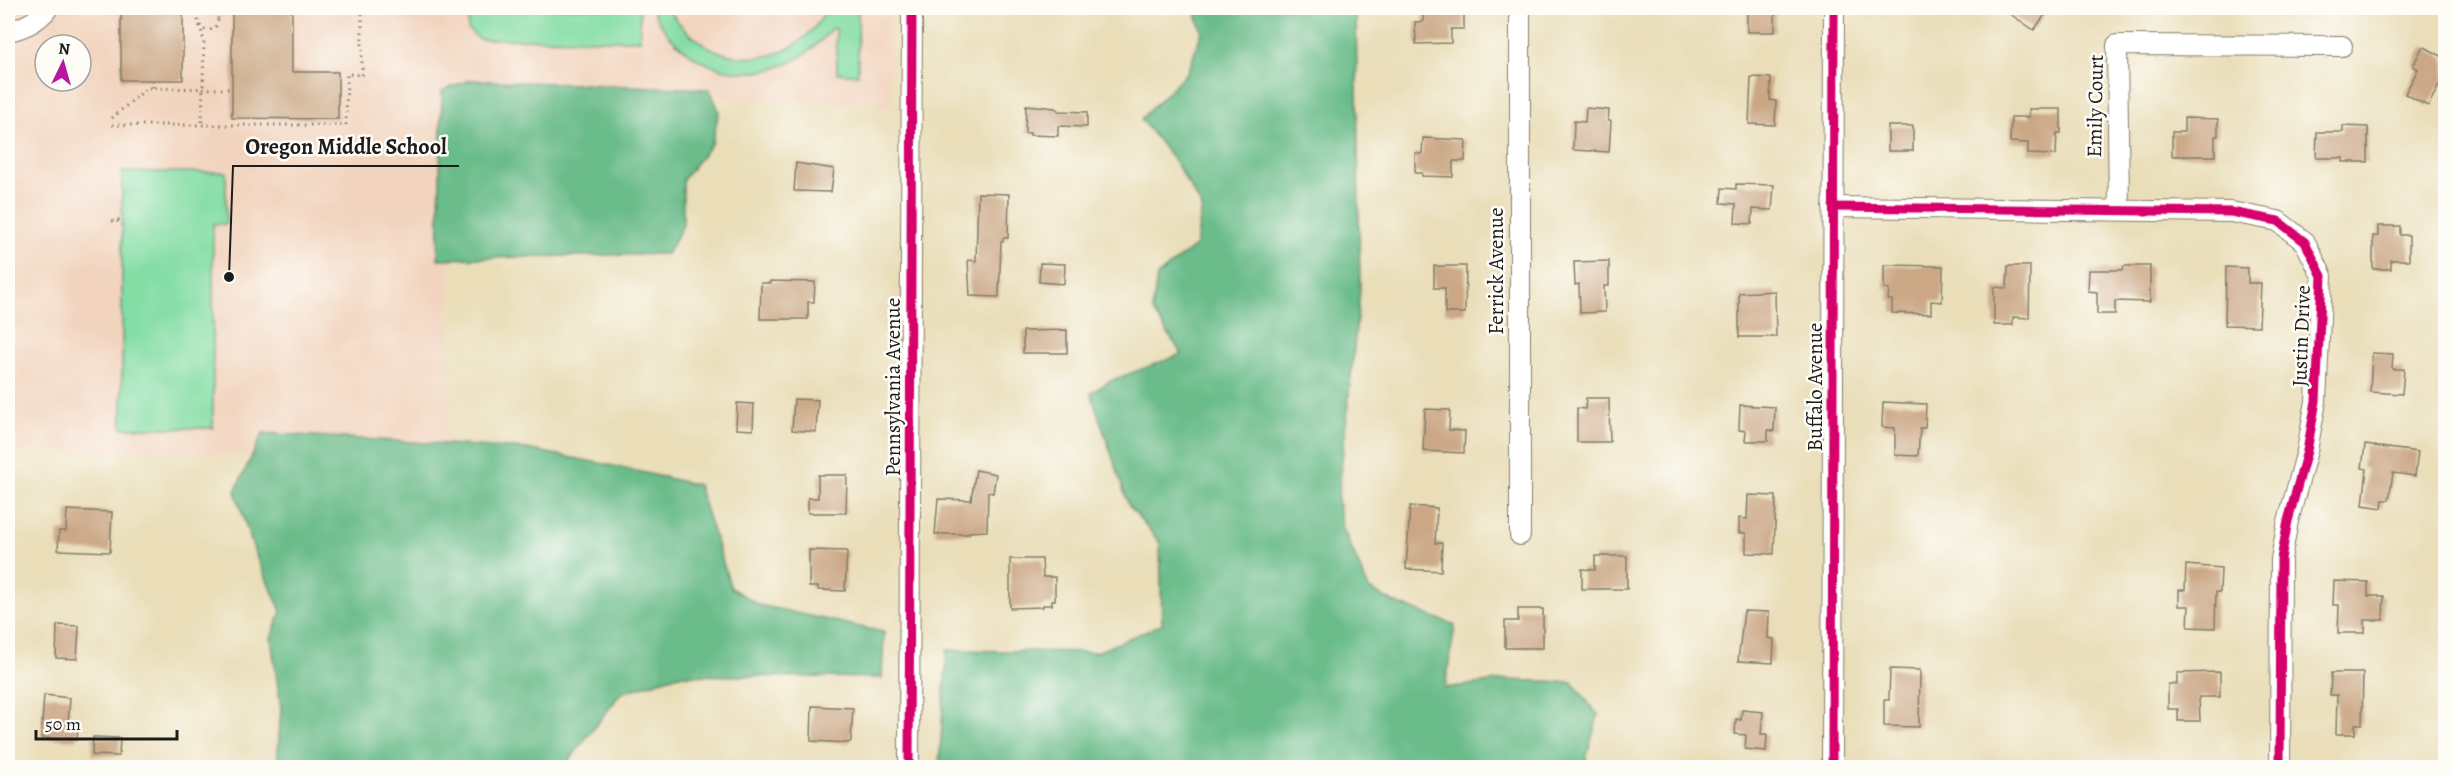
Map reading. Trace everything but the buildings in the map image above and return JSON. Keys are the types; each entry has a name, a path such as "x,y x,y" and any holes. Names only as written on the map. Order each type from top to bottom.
{"street":[{"path":"8,31 31,24 48,8"},
{"name":"Pennsylvania Avenue","path":"909,768 912,8"},
{"name":"Ferrick Avenue","path":"1520,8 1520,535"},
{"name":"Buffalo Avenue","path":"1832,768 1834,8"},
{"name":"Emily Court","path":"2119,209 2117,45 2342,46"},
{"name":"Justin Drive","path":"1833,207 2231,212 2278,221 2305,242 2322,276 2316,400 2307,451 2288,521 2281,559 2280,768"}],"path":[{"path":"112,125 346,125 346,74 362,75 362,8"},
{"path":"200,25 208,30 215,27 219,19 213,9 201,12 198,18 200,25 204,37 202,125"},
{"path":"153,80 153,88"},
{"path":"112,118 147,88 232,89"},
{"path":"112,221 120,220 122,225"}],"shaded area":[{"path":"9,8 891,8 890,105 454,87 447,459 8,450"}],"green space":[{"path":"468,8 640,8 640,40 479,39 468,29"},
{"path":"651,8 668,8 684,29 704,44 726,54 749,58 771,55 793,46 812,30 827,8 858,8 858,75 837,73 836,28 832,28 811,49 787,64 761,71 736,72 711,65 688,53 668,33"},
{"path":"1194,8 1356,8 1360,290 1338,499 1342,526 1369,589 1393,602 1455,625 1445,688 1505,680 1572,682 1598,715 1584,767 939,767 947,650 1097,652 1162,624 1160,543 1128,504 1091,393 1110,381 1182,354 1152,310 1157,276 1196,245 1202,207 1176,163 1141,119 1187,72 1202,32"},
{"path":"470,80 710,89 719,111 712,143 683,180 683,225 667,254 438,259 442,91"},
{"path":"122,172 226,172 226,224 213,224 213,428 122,428"},
{"path":"263,433 527,449 698,485 731,588 759,605 884,632 882,678 679,675 621,693 567,763 546,767 277,767 281,708 271,638 281,611 255,553 235,491"}],"cycle path":[{"path":"909,768 912,8"},
{"path":"1832,768 1834,8"},
{"path":"1833,207 2231,212 2278,221 2305,242 2322,276 2316,401 2307,451 2288,521 2281,559 2280,768"}],"place":[{"name":"Oregon Middle School","path":"229,277"}]}
